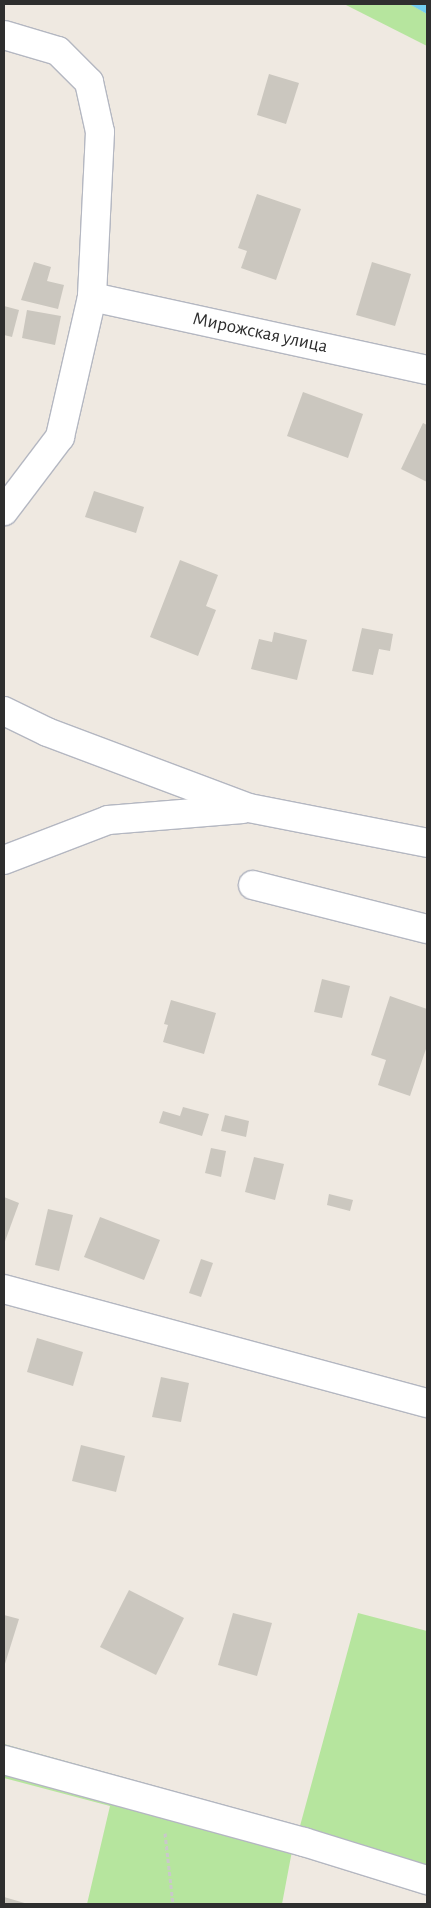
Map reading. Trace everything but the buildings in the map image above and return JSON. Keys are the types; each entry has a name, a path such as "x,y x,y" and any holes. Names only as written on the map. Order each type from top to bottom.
{"street":[{"path":"4,35 58,51 89,82 100,132 92,297 60,437 4,511"},
{"name":"Мирожская улица","path":"92,297 427,370"},
{"path":"4,711 47,732 250,808 427,843"},
{"path":"4,860 108,820 250,808"},
{"path":"253,885 427,930"},
{"path":"4,1289 427,1404"},
{"path":"4,1760 162,1803 427,1880"}],"path":[{"path":"162,1803 173,1904"}],"green space":[{"path":"344,4 410,4 427,14 427,46"},
{"path":"358,1613 427,1631 427,1890 292,1851 282,1904 87,1904 110,1806 4,1778 4,1744 300,1826"}],"water":[{"path":"427,4 427,14 411,5"}]}
